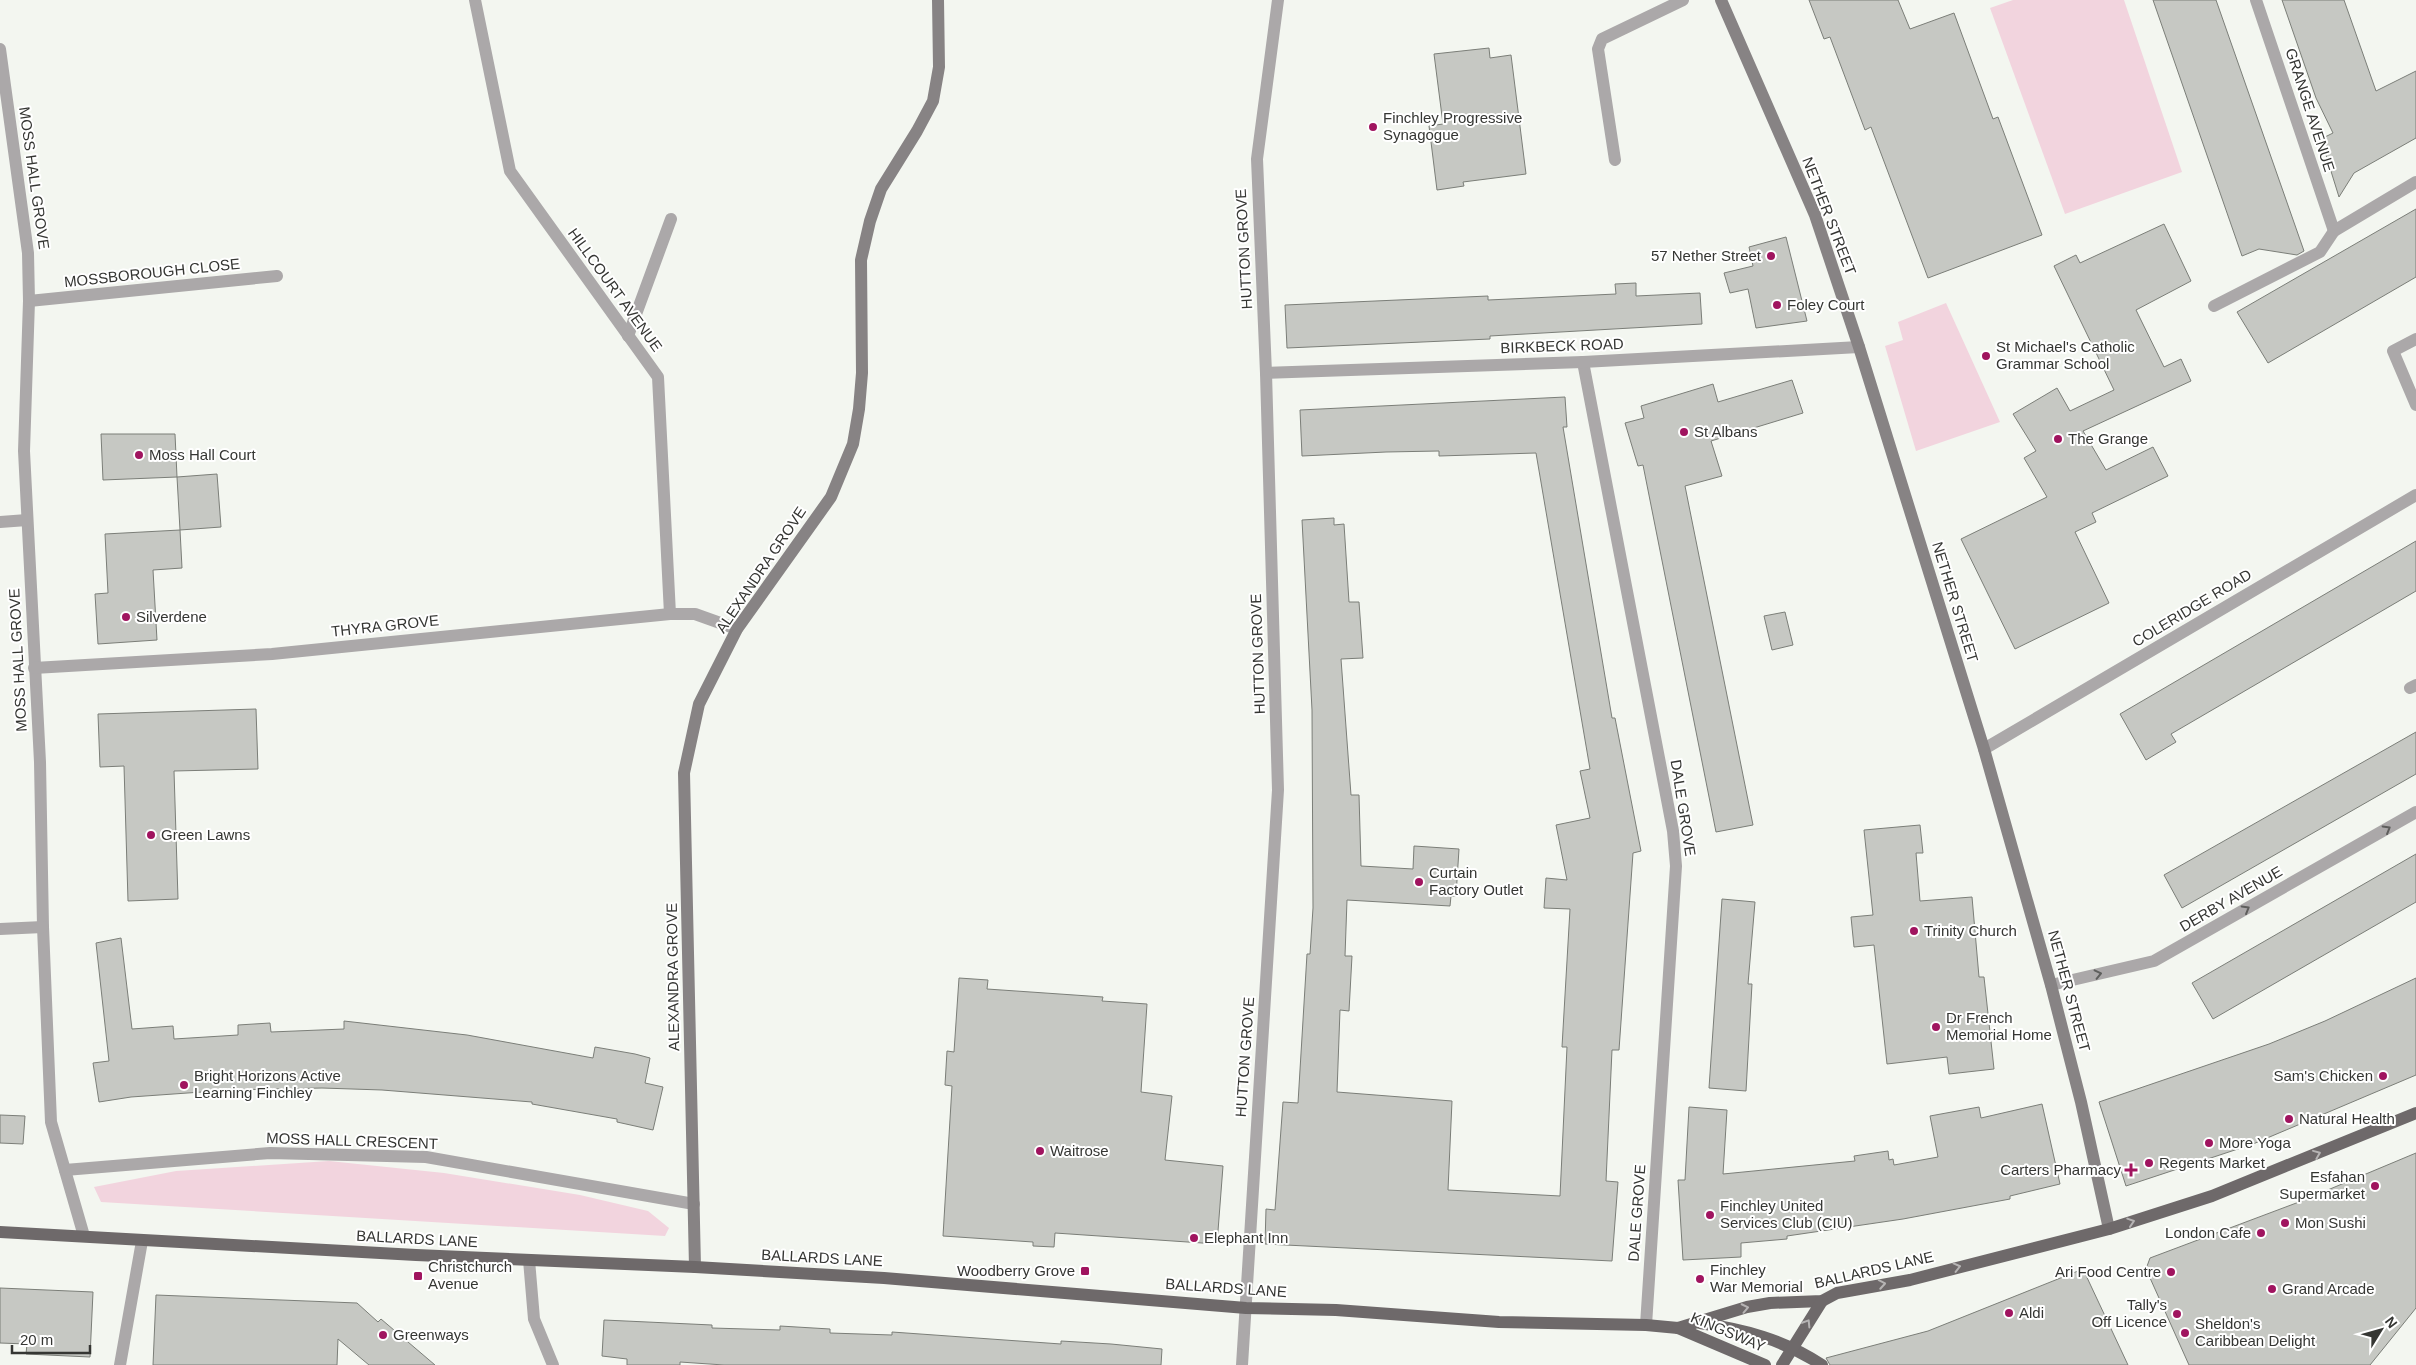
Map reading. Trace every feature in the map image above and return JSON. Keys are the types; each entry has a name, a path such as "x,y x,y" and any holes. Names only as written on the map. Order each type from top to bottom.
{"main road":[{"name":"BALLARDS LANE","path":"0,1232 142,1241 695,1267 884,1278 1246,1308 1345,1310 1499,1322 1646,1325 1678,1328 1725,1312 1770,1303 1822,1301 1837,1293 1910,1280 2109,1230 2212,1196 2416,1113"},
{"path":"1782,1365 1822,1301"},
{"name":"KINGSWAY","path":"1698,1322 1747,1331 1793,1347 1822,1365"},
{"name":"KINGSWAY","path":"1678,1328 1765,1365"}],"street":[{"name":"HILLCOURT AVENUE","path":"475,0 510,171 658,377 670,614"},
{"name":"ALEXANDRA GROVE","path":"695,1267 684,773 699,704 737,629 831,497 853,444 860,409 862,373 861,260 870,221 881,189 933,101 939,67 938,0"},
{"name":"HUTTON GROVE","path":"1246,1308 1278,790 1266,373 1257,159 1278,0"},
{"path":"1616,160 1598,49 1602,39 1683,0"},
{"name":"NETHER STREET","path":"1721,0 1815,215 1859,347 1984,749 2051,985 2081,1102 2109,1230"},
{"name":"GRANGE AVENUE","path":"2256,0 2334,231"},
{"name":"MOSS HALL GROVE","path":"0,49 28,253 29,301 24,451 40,762 43,927 51,1122 84,1236"},
{"path":"2214,306 2320,252 2334,231 2416,182"},
{"path":"628,336 671,219"},
{"name":"MOSSBOROUGH CLOSE","path":"29,301 277,276"},
{"path":"2416,340 2393,351 2416,405"},
{"name":"BIRKBECK ROAD","path":"1266,373 1583,362 1859,347"},
{"name":"DALE GROVE","path":"1583,362 1673,831 1676,866 1646,1325"},
{"name":"COLERIDGE ROAD","path":"1984,749 2416,495"},
{"path":"0,522 27,520"},
{"name":"THYRA GROVE","path":"34,668 272,654 670,614 695,614 737,629"},
{"name":"DERBY AVENUE","path":"2051,985 2154,961 2416,812"},
{"path":"0,929 43,927"},
{"name":"MOSS HALL CRESCENT","path":"65,1170 270,1153 426,1157 694,1204"},
{"path":"120,1365 142,1241"},
{"path":"530,1260 534,1319 552,1365"},
{"path":"1242,1365 1246,1308"}],"shaded area":[{"path":"2013,0 2124,0 2182,172 2065,214 1990,8"},
{"path":"1946,303 2000,422 1916,451 1885,346 1903,340 1898,322"},
{"path":"329,1161 444,1173 580,1195 648,1211 669,1228 665,1236 101,1202 94,1187 176,1171"}],"building":[{"path":"1809,0 1898,0 1910,29 1954,13 1993,119 1998,117 2042,235 1928,278 1871,127 1865,130 1830,37 1824,39"},
{"path":"2153,0 2216,0 2304,251 2297,255 2259,249 2242,256"},
{"path":"2282,0 2344,0 2376,91 2416,71 2416,138 2354,173 2339,197 2321,139 2333,133 2316,98"},
{"path":"1489,48 1490,58 1511,55 1526,174 1463,182 1464,186 1437,190 1429,126 1443,124 1434,54"},
{"path":"2416,209 2416,277 2268,363 2237,312"},
{"path":"2164,224 2191,281 2136,310 2164,367 2181,359 2191,381 2083,431 2106,470 2153,447 2168,476 2092,513 2096,522 2075,532 2109,603 2015,649 1961,539 2047,497 2024,458 2036,451 2013,414 2057,388 2070,411 2114,390 2054,266 2076,255 2080,263"},
{"path":"1786,237 1807,321 1756,328 1748,289 1730,293 1724,273 1753,266 1749,247"},
{"path":"1636,283 1636,296 1700,293 1702,324 1490,336 1490,339 1287,348 1285,305 1488,296 1488,300 1616,294 1615,284"},
{"path":"1792,380 1803,413 1711,441 1722,476 1685,486 1753,825 1716,832 1643,465 1638,466 1625,423 1644,418 1641,406 1713,384 1718,402"},
{"path":"1565,397 1567,427 1563,427 1612,718 1615,718 1641,851 1633,853 1619,1050 1612,1050 1606,1181 1618,1182 1612,1261 1265,1244 1266,1209 1275,1210 1283,1102 1298,1103 1307,954 1310,954 1313,908 1312,710 1302,520 1334,518 1334,525 1344,524 1349,602 1359,602 1363,658 1341,659 1351,795 1359,795 1361,866 1413,869 1414,846 1459,849 1456,896 1451,896 1450,906 1347,900 1345,956 1352,956 1349,1011 1340,1010 1337,1092 1452,1101 1448,1190 1560,1196 1567,1047 1562,1047 1570,909 1544,908 1546,878 1567,880 1556,825 1590,818 1580,771 1590,769 1536,453 1439,456 1439,451 1302,456 1300,410"},
{"name":"Moss Hall Court","path":"101,434 175,434 177,477 103,480"},
{"name":"Moss Hall Court","path":"217,474 221,527 180,530 177,477"},
{"path":"180,530 182,568 153,570 157,640 98,644 95,594 108,593 105,534"},
{"path":"2416,541 2416,591 2171,734 2176,742 2146,760 2120,714"},
{"path":"1785,612 1793,645 1772,650 1764,616"},
{"name":"Green Lawns","path":"256,709 258,769 174,771 178,899 128,901 124,766 100,767 98,714"},
{"path":"2416,732 2416,774 2182,908 2164,875"},
{"path":"1920,825 1923,853 1916,853 1920,901 1972,897 1979,977 1984,977 1994,1069 1949,1074 1947,1057 1887,1064 1874,945 1854,947 1851,917 1873,915 1864,830"},
{"path":"2416,854 2416,902 2213,1019 2192,983"},
{"path":"1722,899 1755,902 1748,984 1752,984 1746,1091 1709,1088"},
{"path":"121,938 132,1029 173,1026 174,1039 238,1035 238,1025 270,1023 271,1032 344,1029 344,1021 467,1035 593,1058 595,1047 635,1054 650,1058 645,1083 663,1087 653,1130 617,1122 617,1119 532,1104 532,1102 382,1090 322,1088 230,1090 131,1097 99,1102 93,1063 109,1061 96,943"},
{"name":"Waitrose","path":"959,978 988,980 987,989 1103,997 1102,1001 1147,1004 1141,1092 1172,1096 1165,1160 1223,1166 1217,1244 1055,1233 1054,1247 1033,1246 1033,1242 943,1236 952,1086 945,1085 947,1051 954,1052"},
{"path":"2416,978 2416,1075 2253,1144 2126,1186 2099,1102 2269,1044 2325,1021"},
{"path":"2042,1104 2060,1184 2010,1196 2010,1199 1903,1219 1787,1236 1787,1239 1741,1243 1741,1257 1683,1260 1678,1180 1685,1180 1689,1107 1727,1110 1723,1174 1855,1161 1854,1156 1888,1151 1889,1160 1893,1159 1894,1165 1938,1157 1930,1116 1979,1107 1981,1118"},
{"path":"0,1115 25,1116 23,1144 0,1143"},
{"path":"2416,1153 2416,1308 2370,1365 2189,1365 2146,1269 2150,1258 2299,1202"},
{"path":"2083,1269 2128,1365 1830,1365 1826,1358 1928,1331"},
{"path":"0,1288 93,1292 90,1357 26,1354 27,1344 0,1343"},
{"path":"156,1295 357,1303 378,1322 381,1319 435,1365 369,1365 338,1339 337,1365 153,1365"},
{"path":"604,1320 712,1325 712,1328 780,1330 780,1326 830,1329 830,1333 892,1335 892,1332 1061,1344 1061,1341 1111,1344 1162,1349 1161,1365 724,1365 680,1362 680,1365 627,1365 627,1359 602,1356"}],"place":[{"name":"Finchley Progressive Synagogue","path":"1373,127"},
{"name":"57 Nether Street","path":"1771,256"},
{"name":"Foley Court","path":"1777,305"},
{"name":"St Michael's Catholic Grammar School","path":"1986,356"},
{"name":"St Albans","path":"1684,432"},
{"name":"The Grange","path":"2058,439"},
{"name":"Moss Hall Court","path":"139,455"},
{"name":"Silverdene","path":"126,617"},
{"name":"Green Lawns","path":"151,835"},
{"name":"Curtain Factory Outlet","path":"1419,882"},
{"name":"Trinity Church","path":"1914,931"},
{"name":"Dr French Memorial Home","path":"1936,1027"},
{"name":"Sam's Chicken","path":"2383,1076"},
{"name":"Bright Horizons Active Learning Finchley","path":"184,1085"},
{"name":"Natural Health","path":"2289,1119"},
{"name":"More Yoga","path":"2209,1143"},
{"name":"Waitrose","path":"1040,1151"},
{"name":"Regents Market","path":"2149,1163"},
{"name":"Carters Pharmacy","path":"2131,1170"},
{"name":"Esfahan Supermarket","path":"2375,1186"},
{"name":"Finchley United Services Club (CIU)","path":"1710,1215"},
{"name":"Mon Sushi","path":"2285,1223"},
{"name":"London Cafe","path":"2261,1233"},
{"name":"Elephant Inn","path":"1194,1238"},
{"name":"Woodberry Grove","path":"1085,1271"},
{"name":"Ari Food Centre","path":"2171,1272"},
{"name":"Christchurch Avenue","path":"418,1276"},
{"name":"Finchley War Memorial","path":"1700,1279"},
{"name":"Grand Arcade","path":"2272,1289"},
{"name":"Aldi","path":"2009,1313"},
{"name":"Tally's Off Licence","path":"2177,1314"},
{"name":"Sheldon's Caribbean Delight","path":"2185,1333"},
{"name":"Greenways","path":"383,1335"}]}
